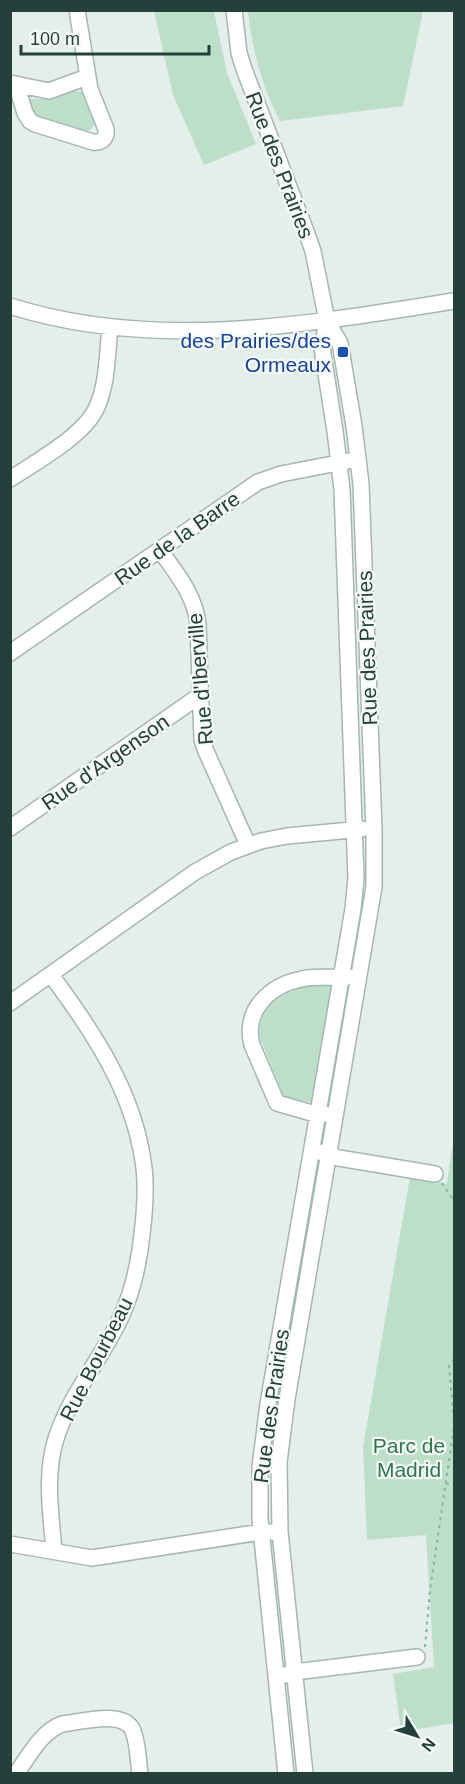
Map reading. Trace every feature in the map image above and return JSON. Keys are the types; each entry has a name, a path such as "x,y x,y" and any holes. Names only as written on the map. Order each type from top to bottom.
{"street":[{"path":"13,84 25,113 35,124 97,142 104,139 107,133 90,89 76,10"},
{"name":"Rue des Prairies","path":"234,10 242,61 313,251 327,321 340,343 361,484 374,829 374,887 280,1437 278,1487 280,1532 305,1773"},
{"path":"13,84 49,91 87,77"},
{"path":"10,306 68,321 110,327 203,331 327,321 454,301"},
{"name":"Rue des Prairies","path":"286,1773 261,1532 259,1492 262,1442 355,892 342,489 322,348 327,321"},
{"path":"10,479 72,437 92,416 103,390 110,327"},
{"name":"Rue de la Barre","path":"10,652 265,479 334,465 339,462 358,460"},
{"name":"Rue d'Iberville","path":"160,550 187,590 195,607 198,624 201,730 205,749 248,845"},
{"name":"Rue d'Argenson","path":"10,828 200,696"},
{"path":"10,1003 195,872 219,858 248,845 277,837 374,829"},
{"name":"Rue Bourbeau","path":"51,975 93,1033 123,1093 140,1143 145,1201 141,1244 130,1294 113,1333 69,1409 54,1444 49,1487 54,1551"},
{"path":"335,1116 315,1114 277,1103 252,1045 251,1021 260,1001 278,988 301,979 341,975 358,979"},
{"path":"312,1150 339,1158 435,1174"},
{"path":"10,1544 92,1558 261,1532 280,1532"},
{"path":"276,1677 295,1672 420,1655"},
{"path":"16,1773 42,1738 55,1726 112,1718 125,1721 133,1730 140,1773"}],"path":[{"path":"435,1174 454,1201"},
{"path":"454,1359 448,1366 454,1421"},
{"path":"420,1655 454,1427"},
{"path":"446,1484 454,1483"}],"green space":[{"path":"154,11 214,11 227,73 256,144 204,165 173,95"},
{"path":"248,11 423,11 403,106 280,121 259,68"},
{"path":"74,91 84,95 95,124 90,130 86,131 38,118 32,113 30,99 53,99"},
{"path":"312,985 333,986 312,1102 289,1099 283,1095 260,1038 260,1027 262,1017 274,1002 291,991"},
{"name":"Parc de Madrid","path":"452,1148 454,1149 454,1723 401,1732 393,1674 434,1667 426,1535 367,1540 363,1447 410,1177 447,1184"}],"place":[{"name":"des Prairies/des Ormeaux","path":"343,352"}]}
